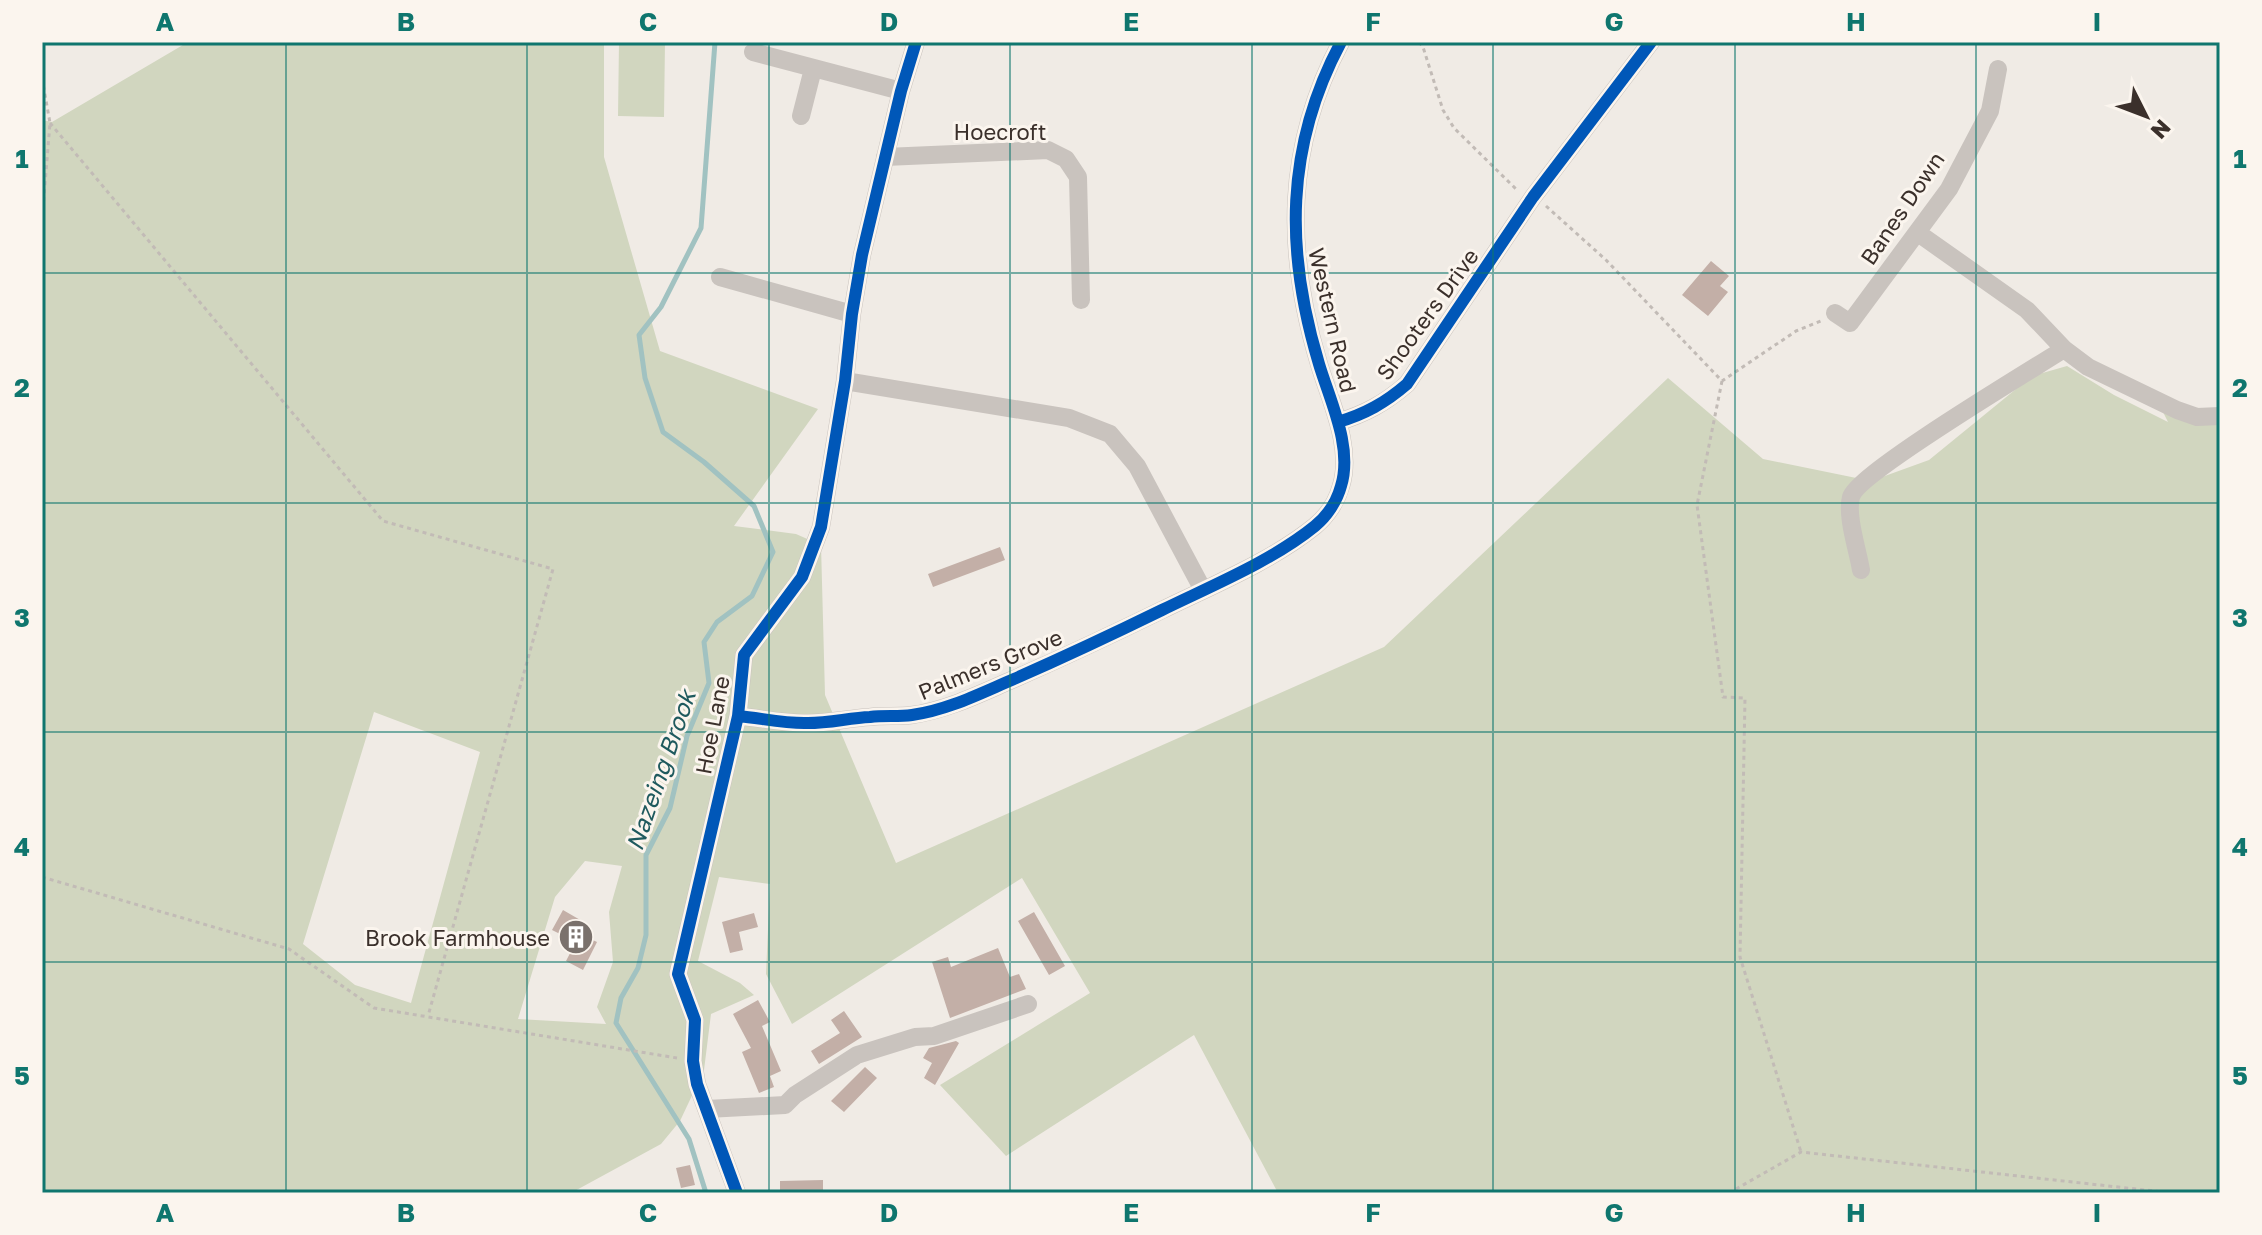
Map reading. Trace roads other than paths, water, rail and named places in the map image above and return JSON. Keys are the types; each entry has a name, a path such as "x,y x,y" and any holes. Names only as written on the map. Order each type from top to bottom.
{"street":[{"name":"Hoe Lane","path":"737,1193 697,1084 693,1061 695,1020 678,974 738,716 744,655 802,577 821,527 862,255 901,91 916,42"},
{"name":"Western Road","path":"1338,422 1317,360 1302,292 1295,244 1294,193 1302,145 1316,101 1341,42"},
{"name":"Shooters Drive","path":"1338,422 1363,415 1386,403 1407,384 1532,199 1651,42"},
{"path":"753,52 901,91"},
{"path":"801,116 813,69"},
{"name":"Banes Down","path":"1850,324 1949,189 1990,111 1998,69"},
{"name":"Hoecroft","path":"885,157 1048,150 1066,159 1078,177 1081,300"},
{"path":"1918,233 2027,310 2064,349 2088,367 2177,410 2197,417 2220,416"},
{"path":"720,277 852,314"},
{"path":"1861,570 1850,510 1854,491 1886,464 2064,349"},
{"path":"845,381 1069,418 1110,434 1137,466 1203,590"},
{"name":"Palmers Grove","path":"738,716 806,724 873,716 911,716 943,708 1090,645 1203,590 1292,543 1318,524 1334,504 1341,486 1345,464 1338,422"},
{"path":"707,1109 785,1105 795,1095 857,1055 915,1037 934,1036 1028,1004"}],"waterway":[{"name":"Nazeing Brook","path":"706,1193 689,1139 616,1023 621,998 638,968 646,935 646,855 670,808 687,736 709,683 704,642 717,622 752,596 773,552 754,506 704,462 663,432 645,378 639,335 661,307 701,228 715,42"}],"place":[{"name":"Brook Farmhouse","path":"576,937"}]}
